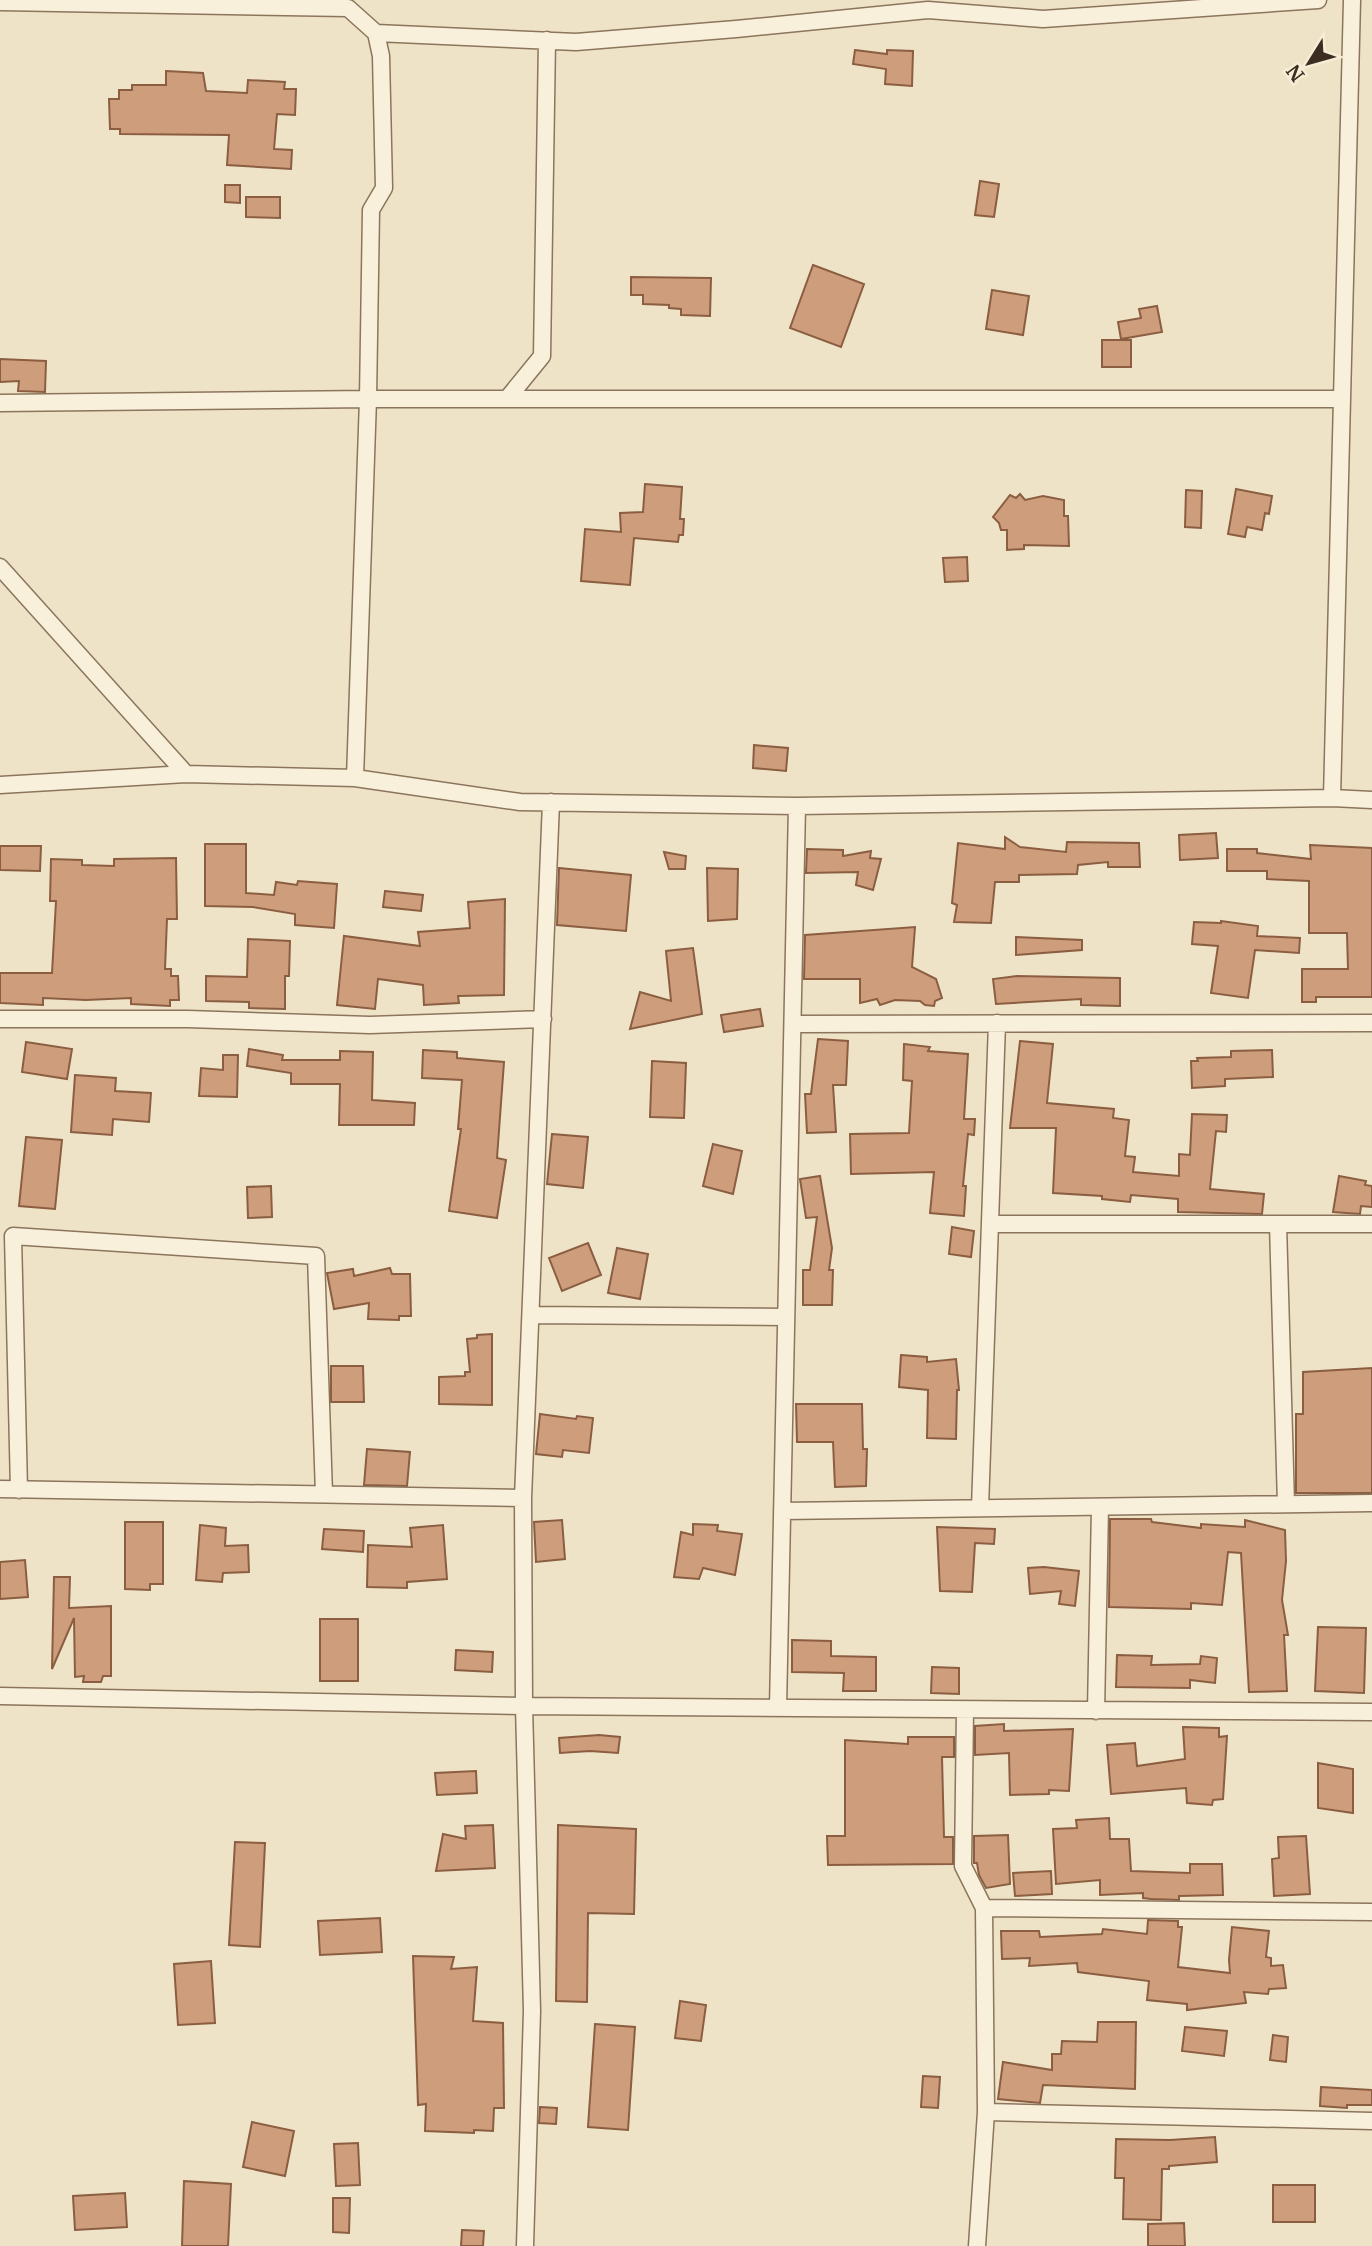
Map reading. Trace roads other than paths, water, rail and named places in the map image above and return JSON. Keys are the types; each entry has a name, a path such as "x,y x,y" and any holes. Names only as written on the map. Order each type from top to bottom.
{"street":[{"path":"376,33 576,42 928,10 1043,19 1318,0"},
{"path":"1332,798 1352,0"},
{"path":"0,2 348,4 376,33 381,57 384,188 371,210 368,399 355,778"},
{"path":"507,399 542,356 547,40"},
{"path":"0,402 368,399 1342,399"},
{"path":"0,567 187,774"},
{"path":"0,785 187,774 355,778 520,802 797,806 1332,798 1372,800"},
{"path":"525,2246 532,2011 524,1706 523,1498 551,802"},
{"path":"778,1708 797,806"},
{"path":"0,1019 370,1025 543,1019"},
{"path":"980,1508 997,1023"},
{"path":"793,1024 1372,1023"},
{"path":"990,1224 1372,1224"},
{"path":"1278,1224 1286,1504"},
{"path":"19,1490 13,1236 316,1256 324,1494"},
{"path":"531,1315 786,1317"},
{"path":"0,1489 523,1498"},
{"path":"782,1511 1372,1503"},
{"path":"1096,1711 1100,1507"},
{"path":"0,1696 524,1706 1372,1712"},
{"path":"965,1710 963,1866 984,1908 986,2112 977,2246"},
{"path":"984,1908 1372,1912"},
{"path":"986,2112 1372,2121"}]}
